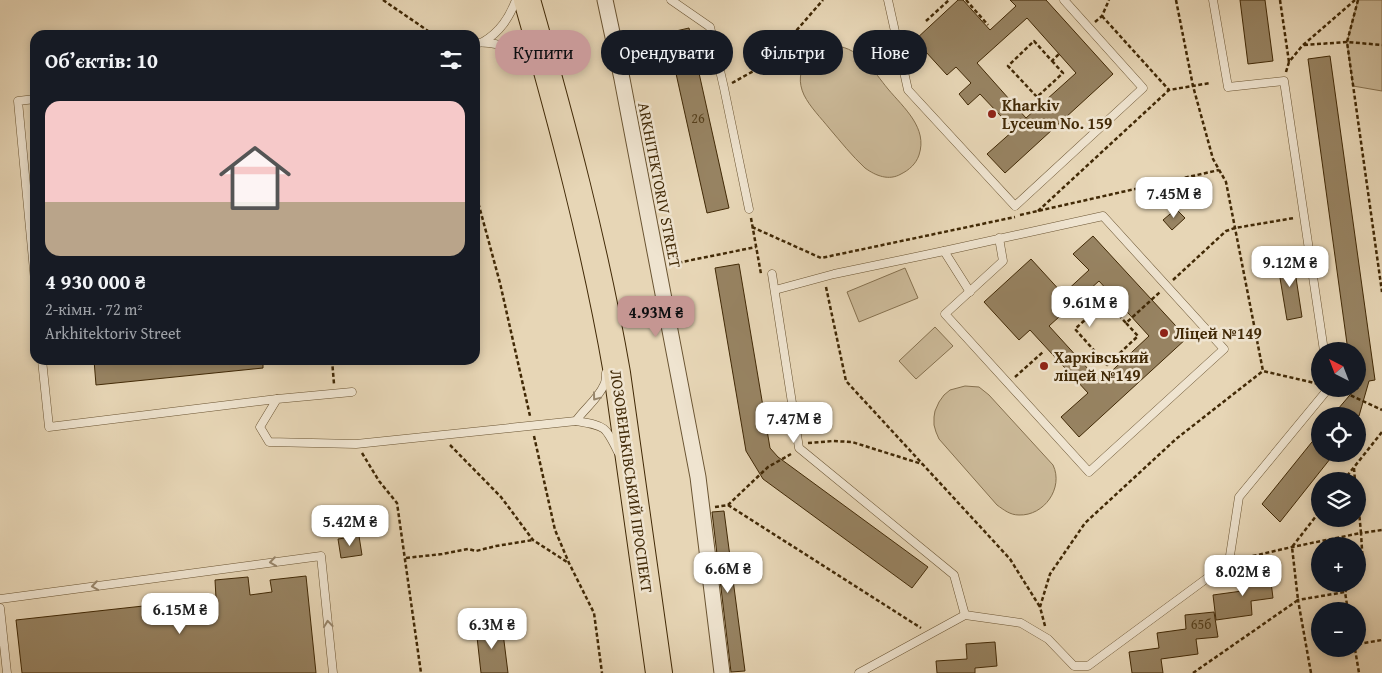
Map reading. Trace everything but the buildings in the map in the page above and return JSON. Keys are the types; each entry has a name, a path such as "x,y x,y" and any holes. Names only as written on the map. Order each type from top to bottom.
{"highway":[{"name":"ЛОЗОВЕНЬКІВСЬКИЙ ПРОСПЕКТ","path":"527,0 574,174 596,265 616,373 659,673"}],"street":[{"name":"ARKHITEKTORIV STREET","path":"605,0 622,79 698,477 722,673"}],"lane":[{"path":"480,41 498,32 505,23 516,0"},
{"path":"671,0 710,27 749,209"},
{"path":"888,0 908,90 1015,206 1143,88 1064,0"},
{"path":"1213,0 1228,87 1284,81 1323,342"},
{"path":"480,42 499,45 513,50 549,78"},
{"path":"30,100 18,102 30,229"},
{"path":"775,290 834,274 944,251 999,238 1103,216 1224,349 1089,472 945,314 1003,262 999,238"},
{"path":"944,251 970,292"},
{"path":"576,421 583,410 593,402 605,384 607,365 594,291 596,265"},
{"path":"772,274 799,448 954,575 965,615"},
{"path":"43,365 49,427 277,398 352,392"},
{"path":"277,398 260,427 269,442 356,444 576,421 597,424 608,432 620,456"},
{"path":"859,673 965,615 1021,623 1048,639 1074,666 1088,666 1229,562 1239,497 1321,398"},
{"path":"623,473 630,517 638,526"},
{"path":"0,598 321,556 333,673"},
{"path":"0,608 8,673"}],"path":[{"path":"383,0 427,30"},
{"path":"724,88 768,63 823,0"},
{"path":"926,21 949,0"},
{"path":"966,0 988,24"},
{"path":"1089,27 1102,16 1109,0"},
{"path":"1176,0 1193,86 1213,159 1226,182 1264,371"},
{"path":"1280,0 1289,62 1302,46 1356,0"},
{"path":"1356,0 1346,42 1382,292"},
{"path":"1102,16 1169,90"},
{"path":"1034,41 1052,61 1064,73 1037,97 1008,66 1034,41"},
{"path":"1302,46 1346,42 1382,45"},
{"path":"1052,61 1059,54"},
{"path":"1037,212 1169,90 1210,83"},
{"path":"752,227 821,258 1037,212 1219,170"},
{"path":"749,209 762,276 772,274"},
{"path":"1126,323 1226,231 1303,216"},
{"path":"658,267 756,247"},
{"path":"824,278 846,381 1010,559 1040,608 1048,639"},
{"path":"1106,301 1126,323 1138,336 1107,365 1075,329 1106,301"},
{"path":"1008,383 1043,352"},
{"path":"332,365 334,388"},
{"path":"1264,371 1311,382"},
{"path":"1040,608 1050,574 1085,523 1176,439 1264,371"},
{"path":"1355,398 1382,410"},
{"path":"1351,472 1382,432"},
{"path":"440,435 502,497 533,540 569,563"},
{"path":"701,509 728,505 768,467 808,443 852,442 923,465"},
{"path":"356,444 379,482 397,503 421,673"},
{"path":"1354,468 1354,472"},
{"path":"728,505 931,634"},
{"path":"1311,523 1292,547 1298,600 1311,673"},
{"path":"1360,527 1361,537"},
{"path":"1229,562 1292,547 1382,530"},
{"path":"406,558 468,549 476,551 533,540"},
{"path":"1193,673 1298,600 1345,592 1347,602"},
{"path":"1366,643 1382,640"},
{"path":"1356,657 1359,673"}],"shaded area":[{"path":"1358,0 1382,0 1382,91 1353,86 1347,42"},
{"path":"843,48 853,52 853,75 877,75 913,119 920,136 921,145 916,161 907,171 892,177 883,177 865,168 809,104 801,86 800,75 843,75"},
{"path":"905,268 918,298 859,322 847,292"},
{"path":"935,327 953,346 916,379 899,361"},
{"path":"965,386 979,387 989,395 1053,465 1056,474 1054,491 1044,506 1036,511 1016,515 1007,512 997,505 939,439 934,425 934,417 939,402 950,390"}],"place":[{"name":"Kharkiv Lyceum No. 159","path":"992,114"},
{"name":"Ліцей №149","path":"1164,333"},
{"name":"Харківський ліцей №149","path":"1044,366"}]}
